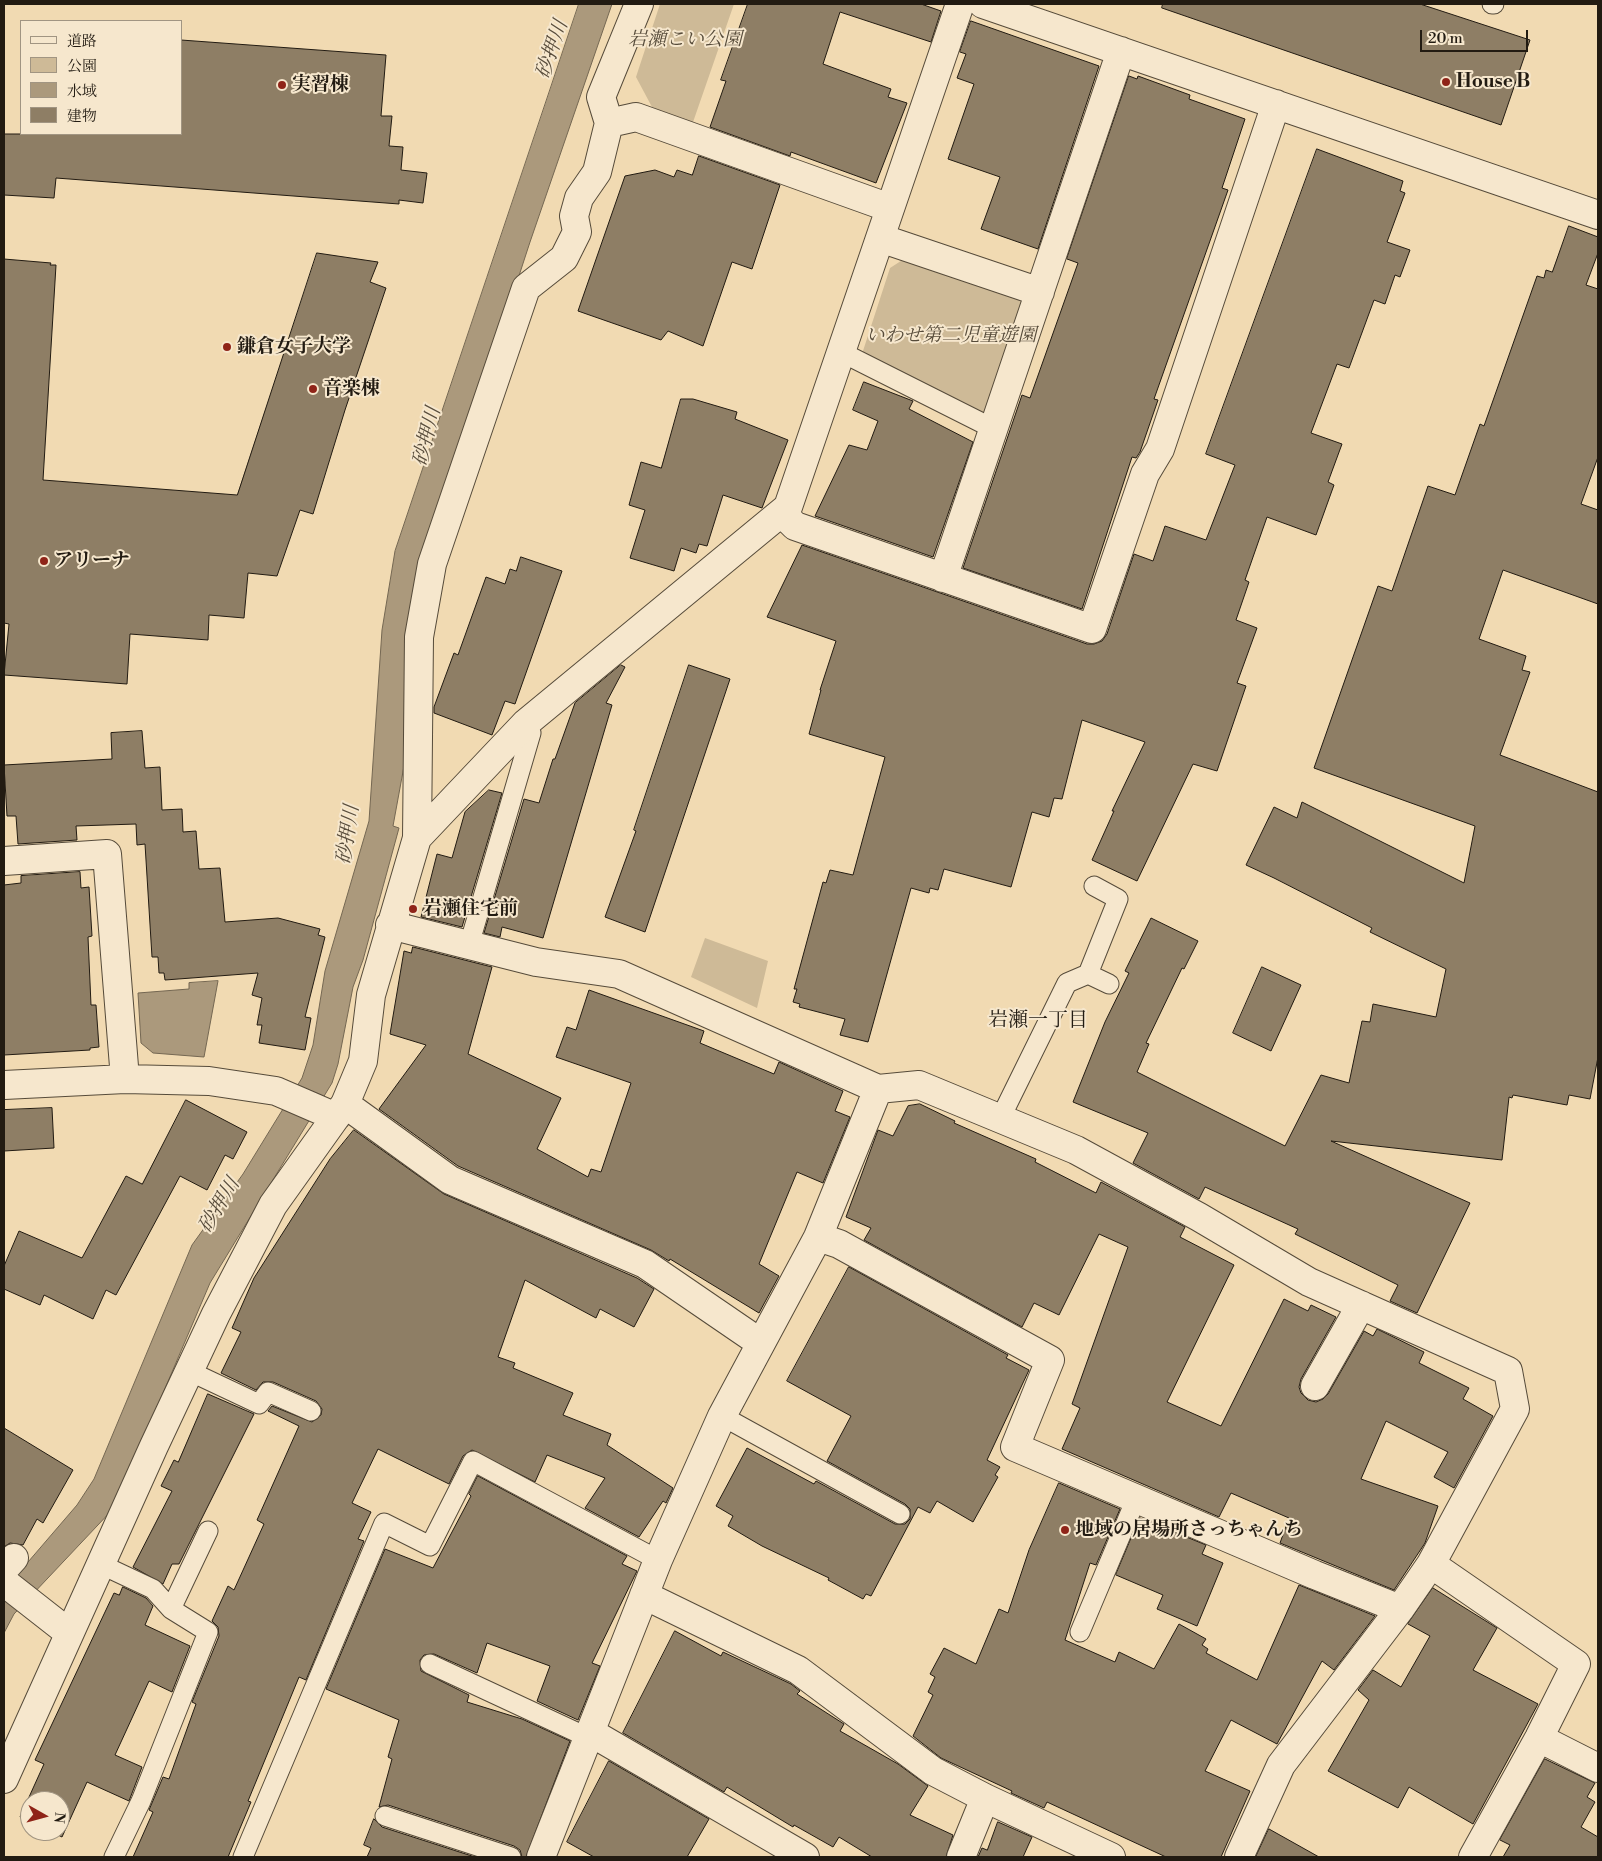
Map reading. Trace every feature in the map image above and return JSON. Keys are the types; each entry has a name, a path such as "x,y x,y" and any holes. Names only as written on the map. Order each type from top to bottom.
{"street":[{"path":"4,1779 189,1371 273,1205 336,1111 363,1060 371,995 417,838 419,637 432,564 526,288 564,258 577,232 574,216 578,198 597,172 609,123 601,97 639,4"},
{"path":"417,838 526,723 788,508 960,4"},
{"path":"982,4 1598,214"},
{"path":"943,578 1121,51"},
{"path":"782,513 795,526 1092,629 1145,474 1160,448 1276,104"},
{"path":"609,123 636,117 890,208"},
{"path":"880,238 1040,292"},
{"path":"4,861 107,854 126,1080"},
{"path":"390,925 536,962 619,974 878,1089 919,1085 1076,1150 1199,1217 1310,1282 1508,1371 1515,1409 1431,1564 1400,1609 1281,1765 1239,1857"},
{"path":"4,1085 126,1080 209,1081 283,1093 336,1111 450,1180 646,1264 760,1342"},
{"path":"542,1857 658,1560 722,1416 818,1237 878,1089"},
{"path":"818,1237 839,1244 1050,1360 1015,1447 1315,1575 1400,1609"},
{"path":"1315,1386 1361,1305"},
{"path":"1431,1564 1576,1664 1540,1738 1473,1857"},
{"path":"7,1570 35,1606 70,1633"},
{"path":"644,1595 798,1670 933,1771 985,1798 1111,1857"},
{"path":"589,1735 805,1857"},
{"path":"1540,1738 1598,1768"},
{"path":"961,1857 985,1798"}],"lane":[{"path":"841,352 994,429"},
{"path":"469,945 531,733 526,723"},
{"path":"1000,1119 1067,983 1088,974 1118,899 1094,886"},
{"path":"1088,974 1109,984"},
{"path":"189,1371 260,1404 268,1392 311,1411"},
{"path":"722,1416 900,1514"},
{"path":"243,1857 384,1523 430,1546 473,1461 658,1560"},
{"path":"1080,1632 1136,1499"},
{"path":"171,1609 208,1531"},
{"path":"102,1565 153,1589 171,1609 208,1632 141,1801 114,1857"},
{"path":"430,1664 589,1735"},
{"path":"385,1816 511,1857"}],"green space":[{"name":"岩瀬こい公園","path":"660,4 734,4 692,125 652,107 636,77"},
{"name":"いわせ第二児童遊園","path":"904,259 1026,300 988,418 862,354 890,268"},
{"path":"705,938 768,961 757,1008 691,977"}],"water":[{"name":"砂押川","path":"579,4 612,4 530,242 421,576 404,766 393,826 399,828 363,960 353,987 338,1064 332,1083 210,1283 114,1508 14,1614 4,1633 4,1590 77,1505 94,1479 192,1245 243,1174 302,1078 313,1045 325,971 369,821 382,630 395,551"},
{"path":"218,981 204,1057 153,1053 141,1043 138,993 189,989 189,983"}],"building":[{"path":"748,4 921,4 941,11 931,42 840,12 823,64 891,89 888,97 907,103 876,183 791,152 790,156 710,127 726,81 721,80"},
{"name":"House B","path":"1163,4 1420,4 1530,40 1501,125 1162,8"},
{"path":"971,21 1099,66 1038,249 981,229 1000,177 948,159 974,84 957,78 966,54 960,52"},
{"name":"実習棟","path":"182,40 386,55 381,116 392,116 389,146 403,147 401,170 427,173 423,203 399,200 399,204 56,178 54,198 4,195 4,134 182,135"},
{"path":"1129,76 1137,79 1138,76 1190,95 1189,99 1245,119 1222,188 1228,190 1154,399 1158,400 1140,452 1136,458 1132,457 1082,609 963,568 1022,395 1030,398 1078,263 1067,259"},
{"path":"1317,149 1403,181 1400,191 1405,193 1387,242 1410,250 1400,277 1395,275 1385,304 1374,300 1349,368 1337,364 1311,433 1342,444 1328,482 1334,485 1316,535 1267,517 1245,580 1249,582 1236,620 1257,628 1237,683 1246,686 1217,771 1193,764 1137,881 1092,860 1114,811 1112,811 1145,742 1082,720 1062,799 1054,798 1049,817 1032,812 1011,887 944,869 938,890 930,888 929,893 911,888 868,1042 840,1035 845,1019 799,1007 800,1004 793,1002 797,989 794,989 823,882 826,883 830,870 853,875 885,757 809,734 820,690 836,641 767,617 802,545 1087,644 1102,641 1107,634 1134,554 1153,561 1165,526 1206,540 1235,465 1206,454"},
{"path":"699,156 780,185 752,269 732,262 703,346 668,331 661,340 578,311 625,176 655,170 674,177 677,170 692,175"},
{"path":"1569,226 1598,237 1598,253 1586,285 1598,289 1598,457 1581,504 1598,510 1598,604 1503,570 1479,639 1526,656 1522,670 1530,672 1500,755 1598,792 1598,1057 1590,1099 1569,1095 1567,1105 1513,1095 1512,1098 1509,1097 1502,1160 1331,1141 1470,1203 1417,1313 1390,1301 1398,1285 1295,1234 1298,1229 1205,1187 1199,1199 1133,1163 1148,1133 1073,1102 1105,1022 1129,973 1125,971 1151,918 1198,941 1184,969 1182,968 1146,1043 1149,1044 1137,1072 1285,1146 1321,1075 1349,1083 1362,1021 1370,1022 1373,1004 1436,1017 1446,969 1370,932 1372,928 1246,865 1274,807 1297,818 1302,802 1464,883 1475,826 1314,768 1378,586 1392,591 1428,486 1455,495 1480,424 1484,426 1537,276 1544,278 1546,270 1552,272"},
{"path":"317,253 378,262 370,282 386,288 345,410 313,514 300,510 277,576 248,573 244,618 209,615 208,640 130,634 127,684 4,675 9,624 4,623 4,259 56,265 43,480 237,495"},
{"path":"864,382 913,401 909,409 973,442 933,557 815,516 849,445 867,450 878,421 853,410"},
{"path":"681,399 693,399 737,412 735,419 788,440 762,508 723,495 707,546 699,544 696,553 681,548 674,571 630,558 645,510 629,505 641,462 661,468"},
{"path":"521,557 562,571 515,704 505,701 492,735 434,713 434,707 454,653 458,655 486,577 505,584 510,569 516,571"},
{"path":"621,665 625,667 606,703 612,705 543,938 502,927 500,937 484,933 524,799 539,803 553,759 555,759 575,703"},
{"path":"689,665 730,679 645,932 605,917 636,831 634,830"},
{"path":"142,731 145,768 160,767 162,810 182,809 183,832 196,831 199,869 220,868 225,922 278,918 320,929 318,935 325,937 305,1017 311,1018 305,1050 259,1043 262,1025 257,1025 262,998 252,995 258,973 165,980 164,973 159,973 158,957 152,957 145,844 137,845 136,824 76,826 77,840 18,844 16,816 7,816 4,765 112,759 111,733"},
{"path":"489,790 502,793 462,927 421,917 437,854 452,858 465,812"},
{"path":"80,872 81,888 89,887 92,936 88,937 91,1005 96,1005 99,1047 90,1048 90,1050 4,1055 4,885 21,883 21,876"},
{"path":"413,947 492,967 468,1054 561,1098 537,1149 588,1177 591,1169 601,1172 631,1083 556,1057 567,1027 576,1030 589,990 704,1031 700,1043 774,1074 779,1062 843,1091 835,1111 850,1117 823,1183 797,1172 759,1264 779,1276 759,1313 670,1259 669,1261 651,1250 458,1166 379,1109 426,1045 390,1034 404,951 411,953"},
{"path":"1262,967 1301,985 1271,1051 1233,1033"},
{"path":"186,1100 247,1132 233,1159 225,1155 207,1190 180,1176 116,1295 106,1290 93,1319 44,1295 40,1305 4,1289 4,1266 19,1231 82,1258 126,1176 142,1184"},
{"path":"920,1104 955,1121 954,1123 1036,1159 1035,1162 1096,1193 1101,1182 1185,1227 1180,1237 1234,1265 1167,1402 1221,1426 1284,1299 1308,1311 1311,1305 1336,1317 1301,1379 1299,1387 1301,1393 1308,1400 1316,1402 1328,1394 1364,1331 1373,1336 1377,1329 1424,1352 1419,1363 1469,1388 1463,1399 1493,1416 1454,1488 1434,1477 1448,1452 1386,1421 1361,1479 1438,1506 1425,1543 1394,1590 1280,1543 1289,1518 1231,1493 1219,1517 1062,1449 1080,1408 1072,1404 1128,1247 1099,1234 1059,1315 1034,1303 1022,1327 864,1240 871,1228 846,1217 878,1130 893,1136 908,1106"},
{"path":"52,1108 54,1148 4,1151 4,1110"},
{"path":"354,1130 444,1194 637,1278 654,1289 634,1327 600,1309 596,1318 525,1280 498,1357 515,1363 513,1368 573,1393 563,1415 611,1434 607,1445 673,1488 666,1503 663,1501 639,1537 585,1508 605,1478 547,1455 535,1482 472,1450 463,1456 449,1484 378,1449 352,1503 371,1512 358,1539 364,1541 306,1680 299,1677 248,1801 251,1802 228,1857 133,1857 153,1812 149,1810 163,1777 169,1779 196,1704 192,1702 219,1636 218,1627 212,1621 228,1586 234,1590 264,1524 257,1520 299,1426 268,1411 272,1406 312,1422 321,1415 322,1409 316,1401 273,1382 263,1382 256,1390 221,1373 241,1332 232,1328 254,1278 330,1159"},
{"path":"849,1267 1008,1355 1006,1358 1029,1370 987,1460 1000,1467 995,1475 998,1477 973,1522 937,1501 930,1513 918,1507 871,1596 866,1594 863,1599 828,1580 829,1578 762,1546 728,1526 733,1516 716,1506 747,1448 814,1484 816,1481 895,1524 905,1524 910,1519 910,1509 905,1504 827,1461 851,1416 787,1381"},
{"path":"208,1394 254,1414 179,1564 172,1564 163,1584 133,1567 172,1491 161,1486 174,1460 178,1462"},
{"path":"4,1428 73,1470 43,1523 37,1519 23,1545 10,1543 4,1547"},
{"path":"478,1476 627,1556 622,1564 637,1571 592,1663 600,1666 578,1720 537,1701 550,1666 487,1643 477,1673 434,1654 424,1655 420,1660 421,1671 469,1695 467,1702 522,1719 570,1741 526,1857 522,1857 520,1850 514,1846 388,1805 379,1807 392,1759 388,1757 399,1720 326,1689 385,1549 433,1568 471,1496 469,1494"},
{"path":"1059,1483 1120,1509 1096,1565 1090,1563 1065,1640 1115,1662 1119,1652 1154,1669 1179,1624 1206,1639 1202,1645 1208,1649 1206,1653 1257,1680 1299,1585 1375,1616 1334,1670 1322,1661 1277,1744 1231,1720 1205,1771 1250,1791 1221,1857 1166,1857 1047,1802 1044,1808 1011,1793 1012,1791 941,1758 913,1736 933,1695 928,1692 935,1677 930,1674 944,1648 976,1664 999,1609 1008,1613 1029,1550"},
{"path":"1140,1518 1206,1545 1202,1554 1223,1563 1197,1626 1157,1609 1163,1595 1116,1575"},
{"path":"123,1587 146,1598 153,1606 145,1625 190,1646 172,1692 149,1681 115,1755 142,1767 129,1801 87,1782 70,1819 70,1791 32,1791 44,1764 35,1760 114,1593 119,1595"},
{"path":"1433,1588 1497,1628 1473,1670 1538,1704 1473,1824 1409,1787 1398,1808 1328,1771 1369,1700 1358,1690 1373,1670 1401,1687 1430,1636 1408,1624"},
{"path":"675,1631 721,1656 723,1652 791,1684 800,1691 797,1694 844,1724 840,1731 898,1764 928,1786 910,1815 953,1835 946,1857 872,1857 839,1837 833,1847 794,1825 793,1827 727,1787 724,1792 623,1733"},
{"path":"1545,1759 1595,1783 1587,1797 1595,1802 1581,1827 1598,1837 1598,1857 1503,1857 1510,1845 1500,1840"},
{"path":"609,1761 709,1819 687,1857 594,1857 567,1842"},
{"path":"374,1819 382,1827 475,1857 367,1857 371,1848 364,1845"},
{"path":"998,1822 1032,1837 1023,1857 978,1857 982,1848 987,1850"},
{"path":"1269,1829 1319,1857 1256,1857"}],"place":[{"name":"House B","path":"1446,82"},
{"name":"実習棟","path":"282,85"},
{"name":"鎌倉女子大学","path":"227,347"},
{"name":"音楽棟","path":"313,389"},
{"name":"アリーナ","path":"44,561"},
{"name":"岩瀬住宅前","path":"413,909"},
{"name":"地域の居場所さっちゃんち","path":"1065,1530"}],"district":[{"name":"岩瀬一丁目","path":"1038,1021"}]}
